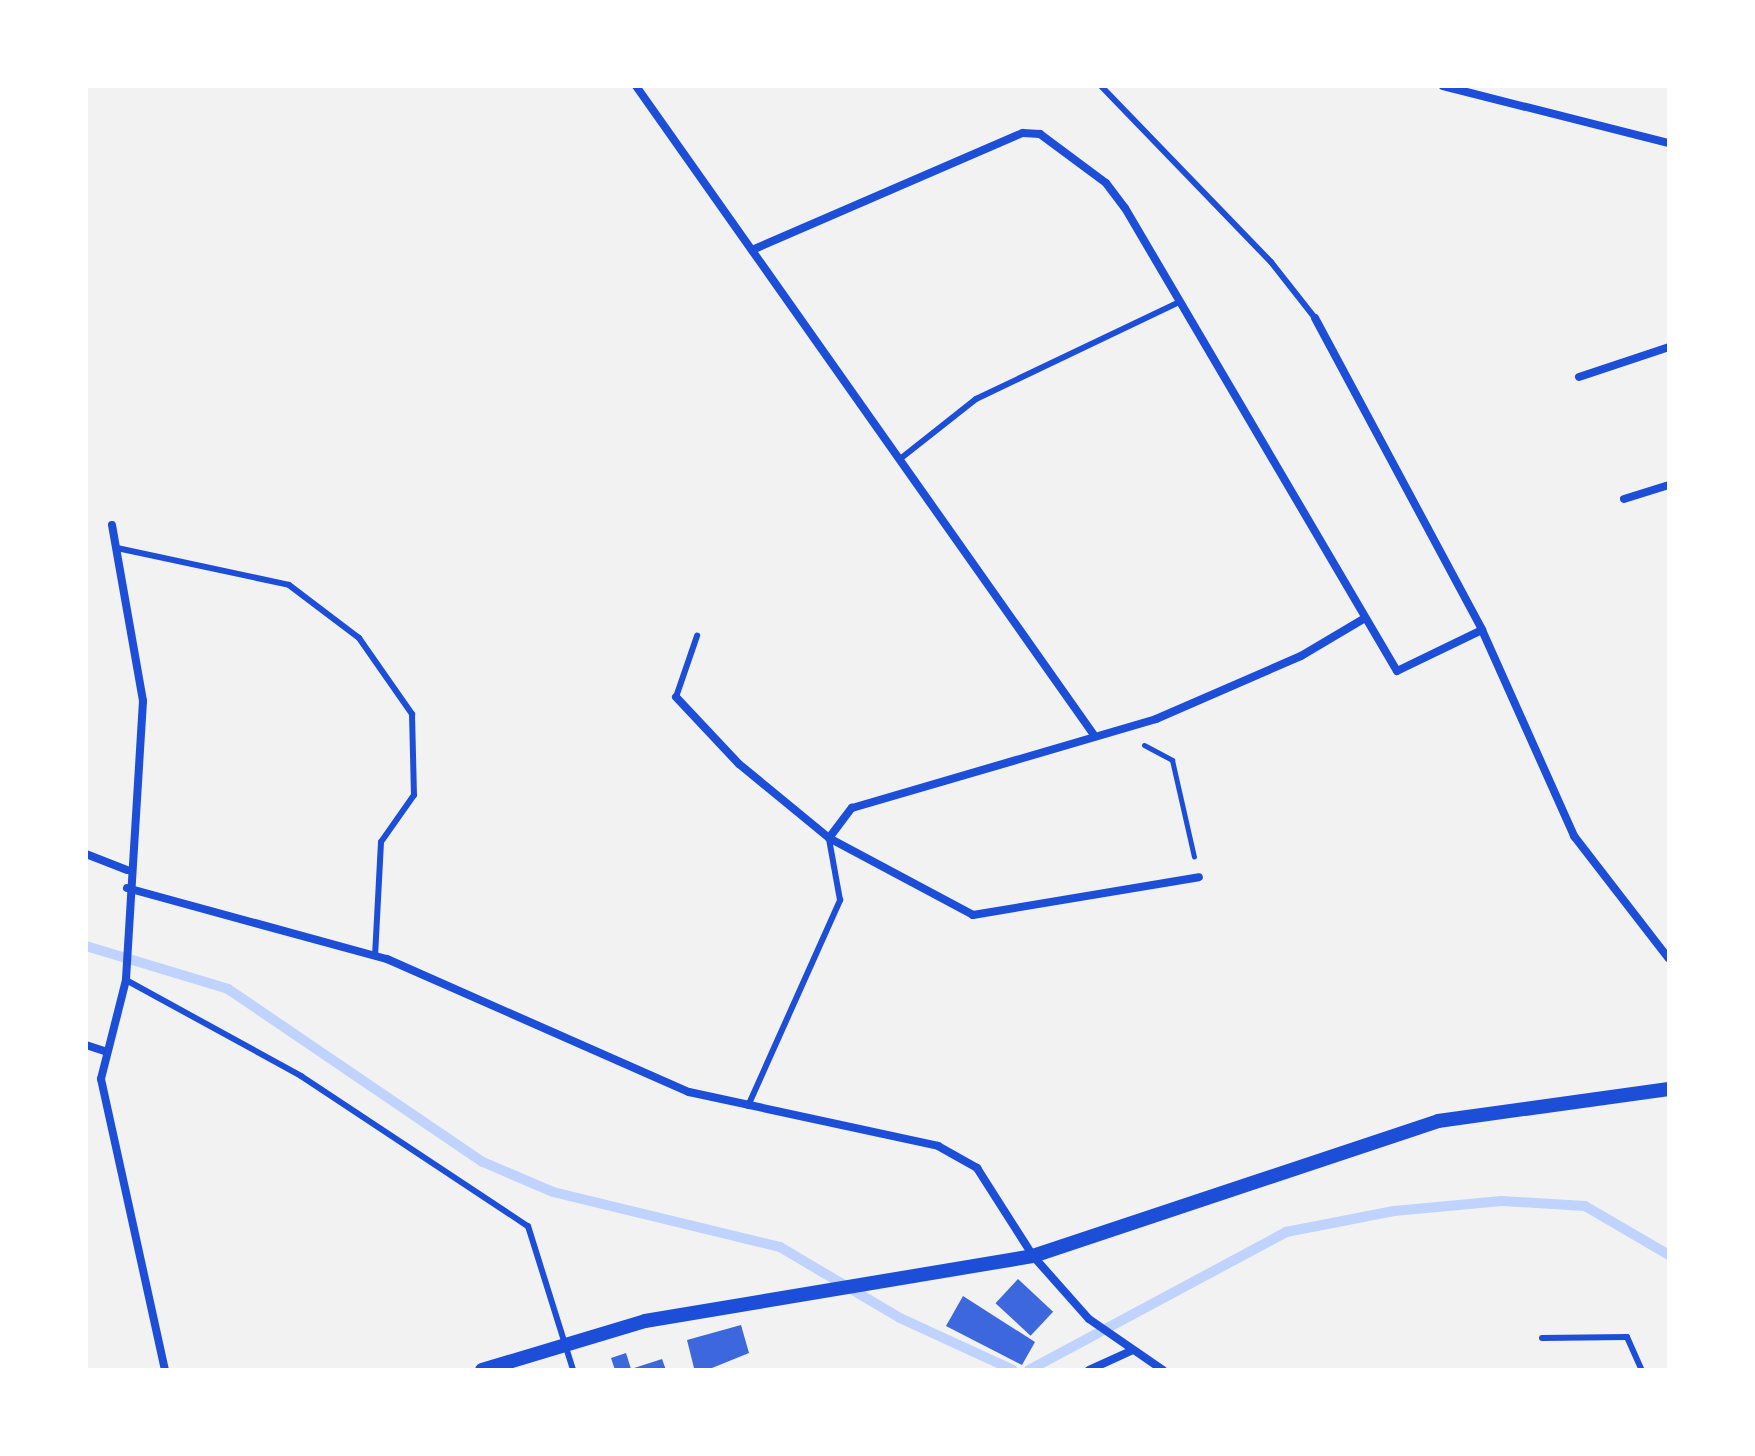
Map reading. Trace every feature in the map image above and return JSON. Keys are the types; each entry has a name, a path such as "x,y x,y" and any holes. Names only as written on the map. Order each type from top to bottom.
{"street":[{"path":"636,86 1094,735"},
{"path":"1443,86 1669,143"},
{"path":"752,250 1023,133 1040,134 1106,183 1397,671 1482,630"},
{"path":"1315,318 1482,630 1574,836 1669,959"},
{"path":"1579,377 1669,347"},
{"path":"1624,499 1669,485"},
{"path":"112,525 143,701 127,870 126,980 105,1051 101,1079 165,1370"},
{"path":"829,838 852,808 1116,729 1301,656 1365,618"},
{"path":"676,697 739,764 829,838 987,918 1199,877"},
{"path":"86,854 127,870"},
{"path":"127,888 375,955 689,1092 938,1146 977,1168 1033,1256 1089,1319 1163,1370"},
{"path":"86,1045 105,1051"},
{"path":"482,1370 645,1321 884,1286 1033,1256 1438,1121 1669,1089"},
{"path":"1089,1370 1129,1346"}],"lane":[{"path":"1101,86 1271,262 1315,318"},
{"path":"900,459 976,399 1179,302"},
{"path":"117,548 289,585 359,638 412,714 414,795 381,842 375,955"},
{"path":"676,697 697,636"},
{"path":"748,1106 840,900 829,838"},
{"path":"126,980 301,1076 528,1226 573,1370"},
{"path":"1542,1338 1627,1337 1642,1370"}],"path":[{"path":"1116,729 1172,760 1199,877"}],"building":[{"path":"1018,1279 1053,1312 1031,1336 995,1303"},
{"path":"963,1296 1035,1342 1022,1365 946,1326"},
{"path":"741,1325 749,1353 707,1370 694,1368 687,1340"},
{"path":"626,1353 631,1369 662,1359 666,1370 615,1370 611,1358"}],"waterway":[{"path":"86,946 228,989 483,1162 553,1192 780,1247 900,1318 1013,1370"},
{"path":"1029,1370 1286,1232 1394,1211 1502,1201 1585,1206 1669,1255"}]}
